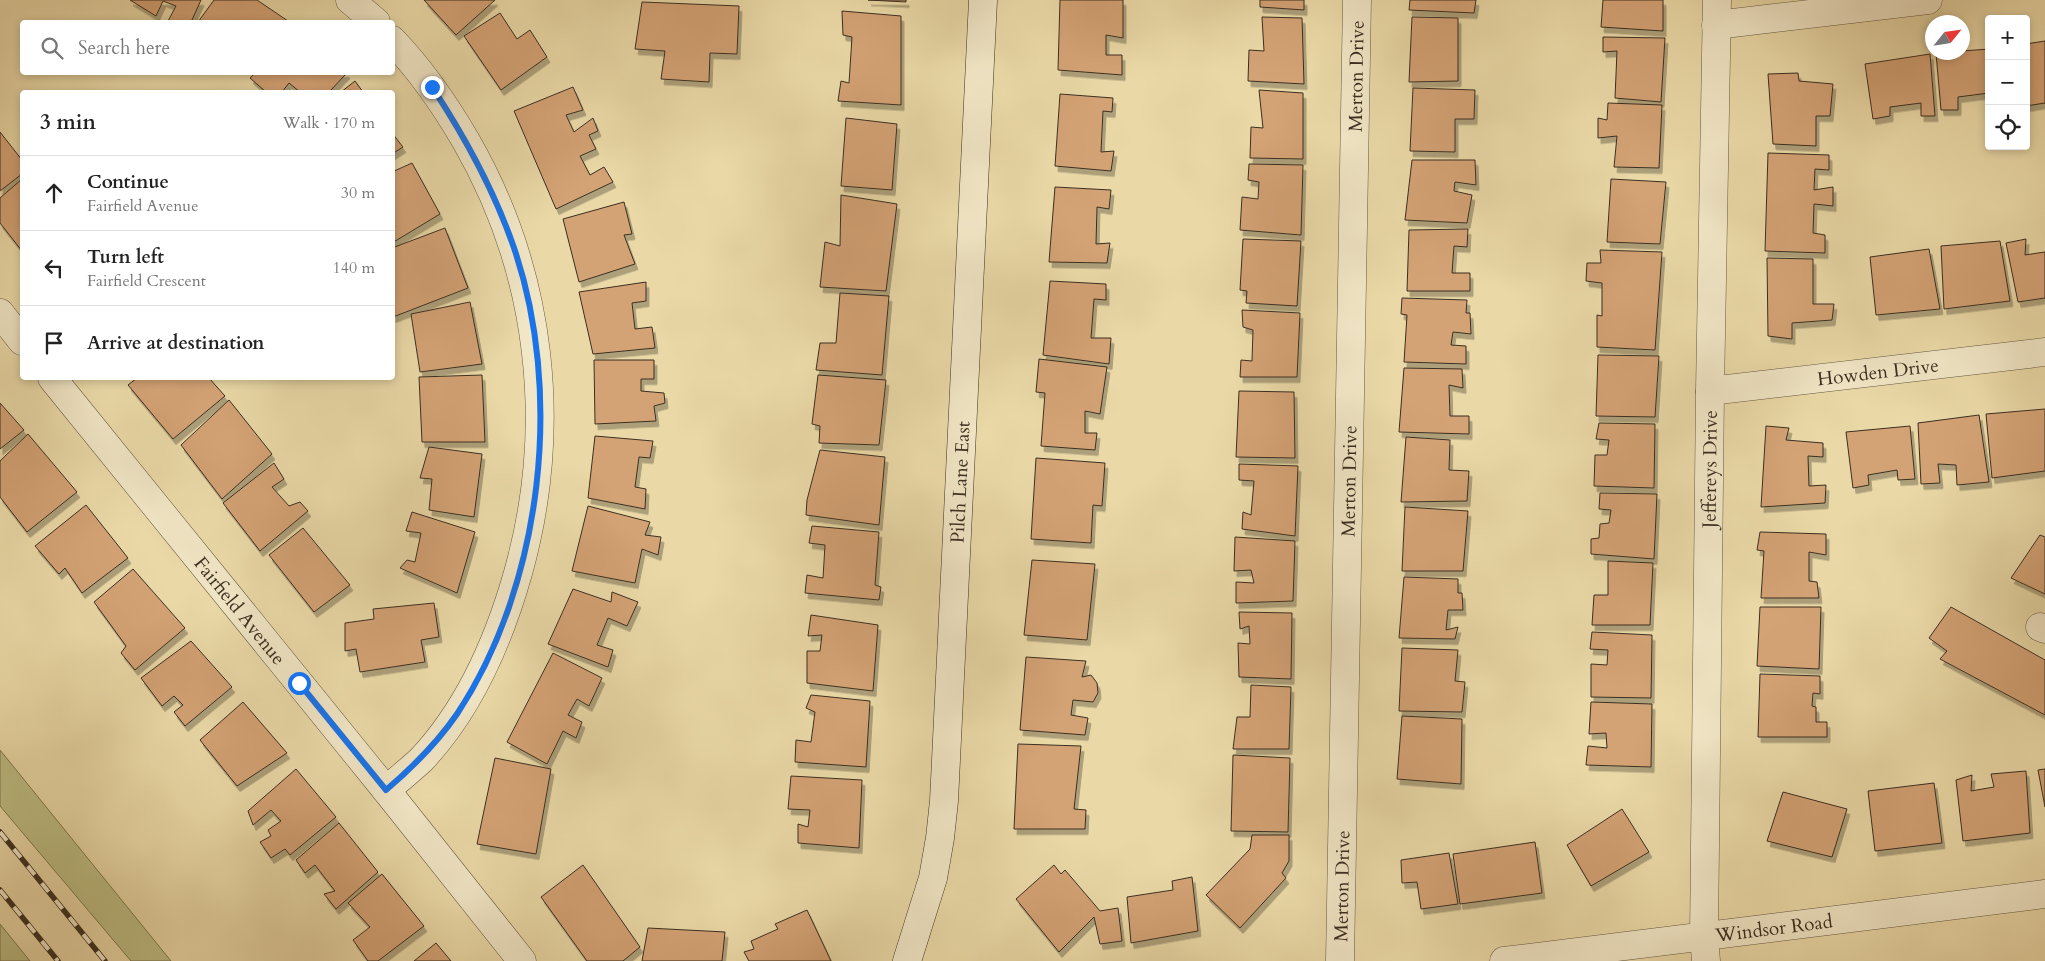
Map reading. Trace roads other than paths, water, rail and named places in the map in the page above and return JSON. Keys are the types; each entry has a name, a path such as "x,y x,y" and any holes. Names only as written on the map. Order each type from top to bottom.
{"street":[{"path":"350,0 374,20"},
{"name":"Pilch Lane East","path":"907,961 932,878 940,838 944,801 983,0"},
{"name":"Merton Drive","path":"1340,961 1357,0"},
{"path":"1716,12 1928,0"},
{"name":"Jeffereys Drive","path":"1705,949 1710,391 1716,12"},
{"path":"386,790 420,760 457,714 492,648 512,593 527,542 536,484 540,423 539,372 534,327 523,277 499,208 479,164 455,123 432,87 395,44"},
{"path":"0,313 20,338"},
{"name":"Howden Drive","path":"1710,391 2045,352"},
{"name":"Fairfield Avenue","path":"54,380 522,961"},
{"name":"Windsor Road","path":"1504,961 1705,949 2045,894"}],"railway":[{"path":"0,832 105,961"},
{"path":"0,890 58,961"}]}
